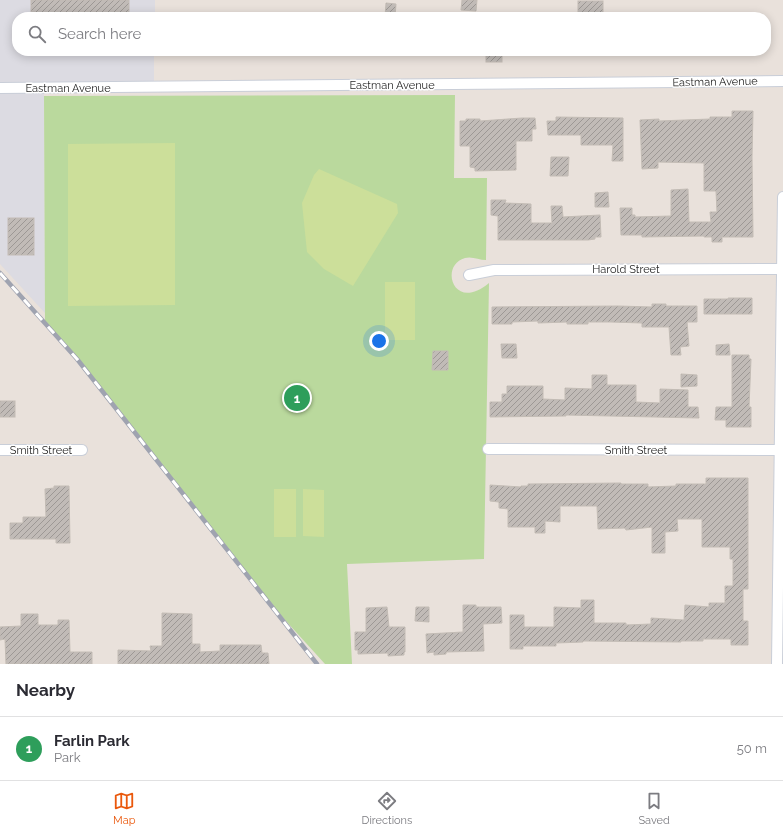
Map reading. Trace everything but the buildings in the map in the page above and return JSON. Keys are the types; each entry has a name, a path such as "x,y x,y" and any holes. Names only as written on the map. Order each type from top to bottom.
{"street":[{"name":"Eastman Avenue","path":"0,88 783,81"},
{"path":"777,664 782,450 783,197"},
{"name":"Harold Street","path":"469,275 494,270 782,268"},
{"name":"Smith Street","path":"488,449 782,450"},
{"name":"Smith Street","path":"0,450 82,450"}],"shaded area":[{"path":"0,0 155,0 155,12 12,12 12,56 154,56 154,87 42,88 44,96 45,313 0,264"}],"green space":[{"path":"455,95 454,178 487,178 486,260 470,257 457,262 453,269 452,277 454,284 459,290 466,293 477,291 489,283 484,559 347,564 352,664 325,664 266,599 77,359 45,323 44,96"},
{"path":"175,143 175,305 68,306 68,144"},
{"path":"319,169 397,204 398,213 353,286 324,269 307,252 302,203 314,175"},
{"path":"385,282 415,282 415,340 385,340"},
{"path":"274,489 296,489 296,537 274,537"},
{"path":"303,489 324,490 324,537 303,536"}],"railway":[{"path":"0,273 77,359 317,664"}],"place":[{"name":"Farlin Park","path":"297,398"}]}
